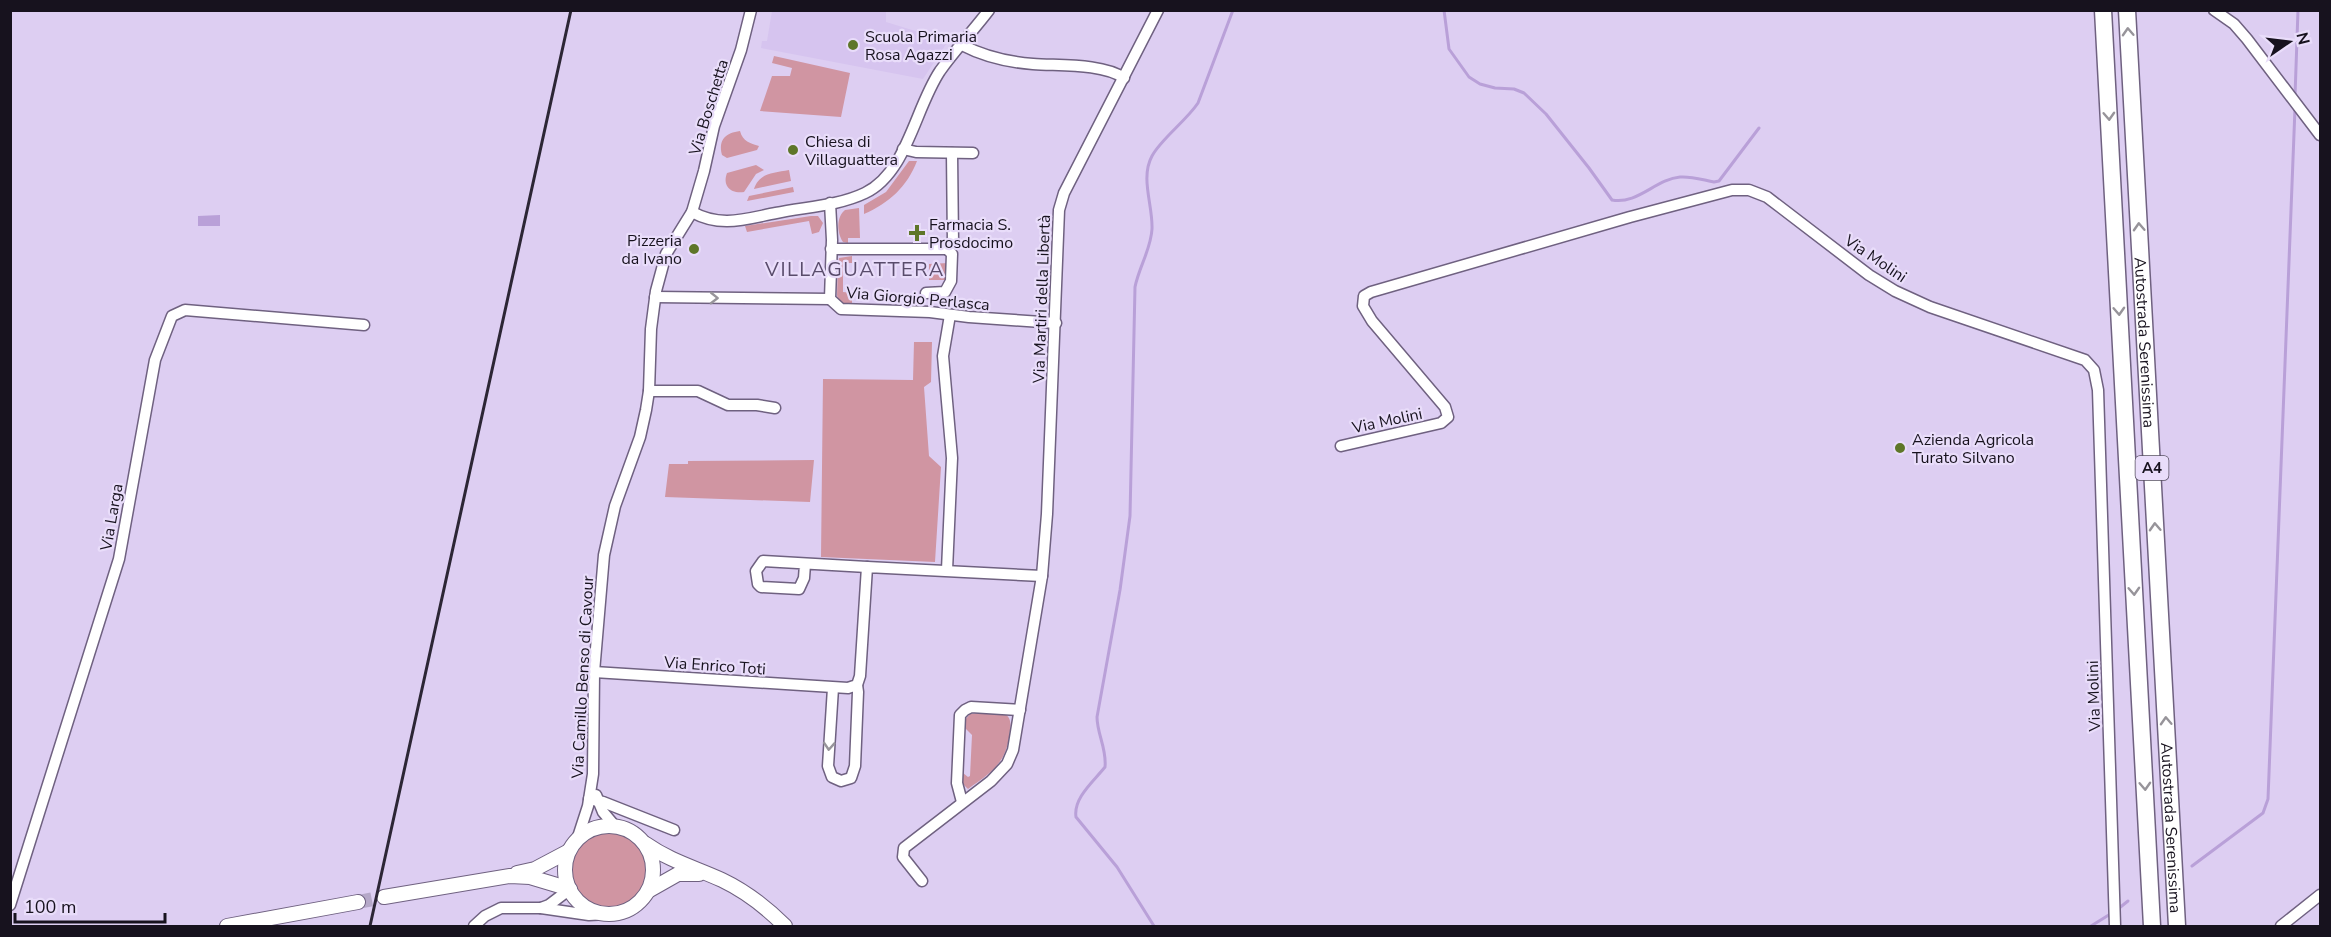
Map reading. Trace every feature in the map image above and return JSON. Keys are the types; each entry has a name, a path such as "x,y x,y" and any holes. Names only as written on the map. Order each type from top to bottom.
{"highway":[{"name":"Autostrada Serenissima","path":"2103,10 2152,927"},
{"name":"Autostrada Serenissima","path":"2127,10 2177,927"}],"main road":[{"path":"384,897 510,876 535,869 573,846 594,828 614,825 626,828 637,835 651,855 654,867 653,879 648,891 641,901 620,913 607,914 585,906 576,899 566,877 566,864 573,846"},
{"path":"645,844 666,858 736,888 760,903 785,927"},
{"path":"648,891 678,874 710,875"},
{"path":"510,876 544,881 570,889"},
{"path":"226,927 358,902"}],"street":[{"name":"Via Boschetta","path":"692,212 714,126 741,50 751,10"},
{"path":"692,212 709,221 734,221 830,203 865,193 879,184 894,168 939,73 989,10"},
{"name":"Via Martiri della Libertà","path":"922,881 903,857 904,848 991,781 1007,764 1013,750 1041,576 1047,514 1059,210 1064,193 1158,10"},
{"path":"2214,10 2234,24 2247,39 2320,135"},
{"path":"962,45 986,57 1031,64 1109,70 1124,78"},
{"path":"903,148 916,152 973,153"},
{"name":"Via Giorgio Perlasca","path":"927,293 945,292 951,281 952,254 947,249 953,244 952,153"},
{"name":"Via Molini","path":"1341,446 1441,423 1448,417 1445,407 1372,321 1363,306 1364,296 1371,292 1630,217 1732,190 1749,190 1767,197 1869,275 1894,291 1930,307 2085,360 2094,370 2098,390 2115,924"},
{"name":"Via Giorgio Perlasca","path":"830,203 830,300 841,309 923,311 1056,323"},
{"name":"Via Camillo Benso di Cavour","path":"573,846 593,799 594,672 604,555 615,506 640,437 649,391 651,329 655,297 666,254 692,212"},
{"path":"831,249 947,249"},
{"path":"655,297 830,300"},
{"name":"Via Larga","path":"10,905 119,560 155,360 172,316 185,310 364,325"},
{"path":"947,570 952,458 943,356 950,315"},
{"path":"649,391 698,391 728,405 757,405 775,408"},
{"path":"804,564 804,578 799,589 761,587 755,578 756,571 763,561 1041,576"},
{"path":"832,688 828,766 832,777 841,781 851,778 855,766 857,685 860,676 867,567"},
{"name":"Via Enrico Toti","path":"594,672 832,688 848,688 857,685"},
{"path":"962,802 957,783 960,716 971,707 1020,710"},
{"path":"593,799 614,825"},
{"path":"593,799 674,830"},
{"path":"541,908 550,897 549,888 544,881"},
{"path":"541,908 549,905 570,889"},
{"path":"2281,927 2320,895"},
{"path":"474,927 485,916 501,908 541,908 589,915 607,914"}],"shaded area":[{"name":"Scuola Primaria Rosa Agazzi","path":"772,11 886,11 886,22 948,41 923,79 761,48 762,41 767,41"},
{"path":"774,56 850,73 841,117 760,111 772,76 790,76 792,68 772,63"},
{"path":"740,131 745,140 759,146 757,150 727,158 722,155 721,145 724,138"},
{"path":"909,161 917,161 908,179 889,199 864,214 864,205 886,192"},
{"path":"756,165 764,170 756,174 744,192 735,192 729,188 726,182 727,173"},
{"path":"789,170 791,181 754,189 763,177"},
{"path":"793,187 794,192 747,201 749,196"},
{"path":"859,208 860,238 848,238 848,243 843,242 839,230 840,217 845,210"},
{"path":"220,215 220,226 198,226 198,216"},
{"path":"818,216 823,223 819,232 812,234 809,221 747,232 745,226"},
{"path":"852,256 852,263 843,263 843,292 852,293 852,303 844,304 838,300 837,295 838,263 839,258"},
{"path":"948,263 949,280 929,280 929,264"},
{"path":"914,342 932,342 931,382 924,387 929,456 941,467 935,562 821,557 823,379 913,380"},
{"path":"814,460 810,502 665,497 669,464 688,464 688,461"},
{"path":"1002,713 1008,717 1010,726 1008,741 1006,751 997,765 968,789 963,784 963,773 970,776 972,735 964,727 964,721 970,714"},
{"path":"609,832 623,835 636,843 644,856 647,870 644,884 636,897 623,905 609,908 595,905 582,897 574,884 571,870 574,856 582,843 595,835"}],"waterway":[{"path":"1154,926 1117,867 1076,817 1076,810 1085,790 1105,767 1105,754 1097,717 1120,590 1130,516 1135,287 1152,229 1147,173 1156,150 1198,103 1233,10"},
{"path":"1444,10 1449,49 1469,77 1480,84 1514,89 1524,93 1546,114 1612,200 1630,199 1663,182 1680,177 1719,181 1759,128"},
{"path":"2295,96 2298,10"},
{"path":"2192,866 2263,813 2268,799 2295,108"},
{"path":"2118,909 2128,901"},
{"path":"2091,926 2112,913"}],"tunnel":[{"path":"358,902 384,897"}],"railway":[{"path":"370,926 571,10"}],"place":[{"name":"Scuola Primaria Rosa Agazzi","path":"853,45"},
{"name":"Chiesa di Villaguattera","path":"793,150"},
{"name":"Farmacia S. Prosdocimo","path":"917,233"},
{"name":"Pizzeria da Ivano","path":"694,249"},
{"name":"Azienda Agricola Turato Silvano","path":"1900,448"}],"district":[{"name":"VILLAGUATTERA","path":"855,269"}]}
